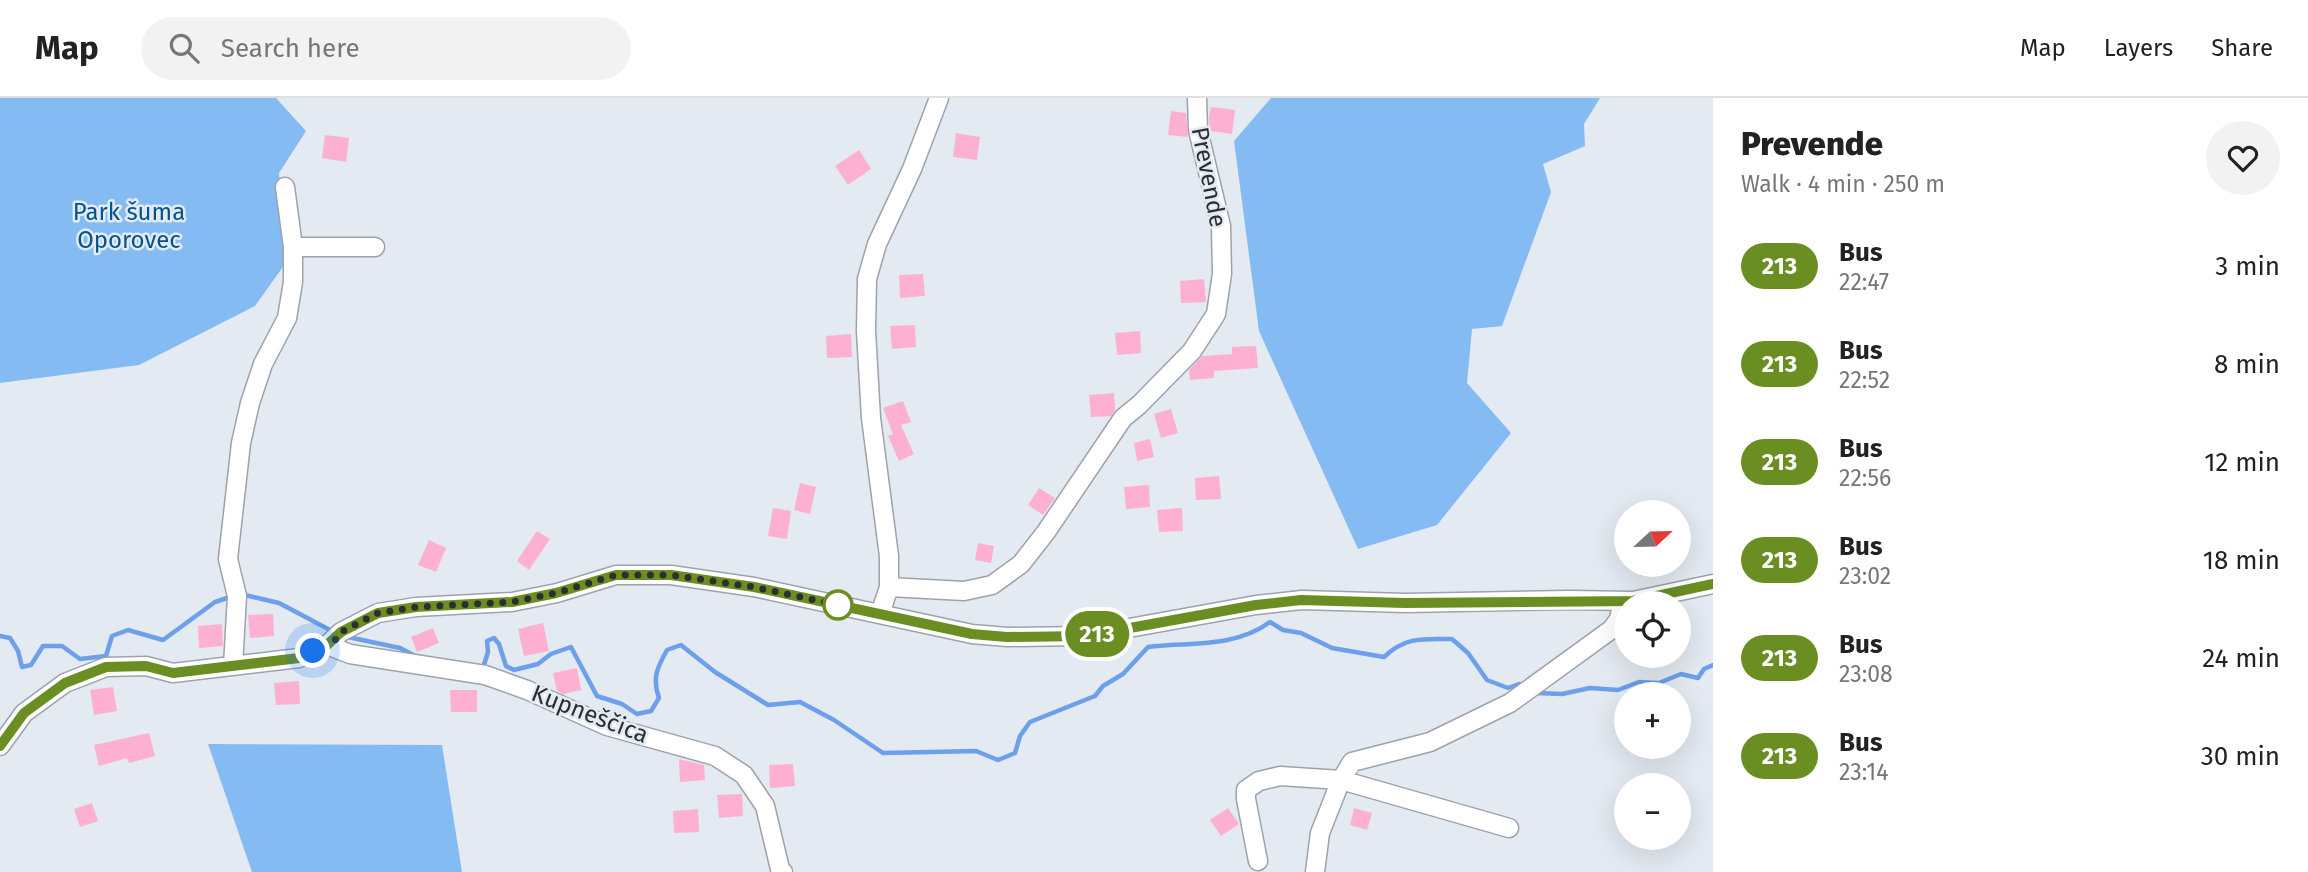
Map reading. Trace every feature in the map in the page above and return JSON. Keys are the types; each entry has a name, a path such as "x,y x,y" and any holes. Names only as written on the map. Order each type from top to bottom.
{"street":[{"path":"880,614 889,587 889,556 871,418 866,331 867,279 877,244 912,169 939,98"},
{"name":"Prevende","path":"889,587 964,591 992,584 1021,564 1124,418 1192,351 1216,314 1222,274 1221,226 1198,130 1197,98"},
{"path":"233,666 237,596 228,559 241,443 263,364 287,318 293,282 293,247 285,187"},
{"path":"293,247 375,247"},
{"path":"0,746 24,713 65,683 106,667 146,666 173,673 299,658 378,613 416,607 512,602 556,593 616,575 671,575 754,587 972,634 1007,637 1086,636 1256,605 1301,600 1405,603 1614,601"},
{"path":"1680,591 1713,584"},
{"path":"1315,872 1320,833 1341,780 1352,762 1430,742 1510,704 1614,626"},
{"name":"Kupneščica","path":"334,639 350,654 485,675 527,690 607,726 715,756 744,775 765,806 780,869 783,872"},
{"path":"1258,861 1246,799 1247,790 1259,781 1280,776 1341,780 1509,828"}],"green space":[{"name":"Park šuma Oporovec","path":"0,98 276,98 306,131 279,173 285,264 255,306 139,365 0,383"},
{"path":"1271,98 1600,98 1584,124 1585,146 1543,164 1551,192 1502,326 1472,329 1467,383 1511,433 1437,525 1358,549 1259,331 1234,141"},
{"path":"208,744 442,745 462,872 252,872"}],"building":[{"path":"1211,107 1235,110 1232,134 1210,131"},
{"path":"1171,111 1186,113 1188,137 1168,135"},
{"path":"956,133 980,137 977,160 953,157"},
{"path":"325,135 349,138 346,162 322,158"},
{"path":"859,150 871,169 848,185 835,166"},
{"path":"923,274 925,296 900,298 899,275"},
{"path":"1204,279 1206,302 1181,303 1180,281"},
{"path":"915,325 916,347 892,349 890,326"},
{"path":"1140,331 1141,353 1117,355 1115,333"},
{"path":"851,334 852,357 827,358 826,336"},
{"path":"1256,346 1258,368 1214,371 1214,378 1190,380 1189,370 1202,356 1232,354 1232,347"},
{"path":"1114,393 1115,410 1111,416 1091,417 1089,395"},
{"path":"903,401 911,422 901,425 914,454 899,461 888,436 893,434 883,408"},
{"path":"1171,409 1178,433 1161,438 1154,414"},
{"path":"1150,439 1154,457 1137,461 1134,443"},
{"path":"1219,476 1221,499 1196,500 1195,478"},
{"path":"800,483 816,487 810,514 794,510"},
{"path":"1149,485 1150,507 1126,509 1124,487"},
{"path":"1039,488 1055,498 1043,515 1028,505"},
{"path":"773,508 791,511 787,539 768,536"},
{"path":"1182,508 1183,531 1159,532 1157,510"},
{"path":"537,531 550,539 529,570 517,561"},
{"path":"429,540 446,548 436,572 418,565"},
{"path":"978,543 994,546 991,563 975,560"},
{"path":"273,614 274,636 250,638 248,615"},
{"path":"543,623 549,651 524,656 518,629"},
{"path":"222,624 223,646 199,648 198,626"},
{"path":"433,628 439,643 417,652 411,637"},
{"path":"577,668 581,690 563,694 557,691 553,673"},
{"path":"299,681 300,704 276,705 274,683"},
{"path":"113,687 117,711 94,715 90,690"},
{"path":"450,690 477,690 477,712 451,712"},
{"path":"149,733 155,756 129,763 127,758 99,766 94,745"},
{"path":"679,759 704,765 705,780 680,782"},
{"path":"793,764 795,786 770,788 769,765"},
{"path":"742,794 743,816 719,818 717,795"},
{"path":"92,803 98,821 80,827 74,809"},
{"path":"1228,808 1239,824 1221,836 1210,820"},
{"path":"1354,808 1372,813 1367,830 1350,825"},
{"path":"698,809 699,832 674,833 673,811"}],"waterway":[{"path":"245,595 279,603 332,631"},
{"path":"0,636 10,638 18,651 22,667 31,665 43,646 62,646 80,659 106,656 112,636 128,630 163,640 215,602 233,596"},
{"path":"480,668 483,668 488,652 487,641 494,638 499,644 506,666 514,670 538,664 551,654 571,647 597,696 622,704 637,714 651,711 659,698 656,679 661,662 667,650 681,645 715,672 768,705 800,702 834,720 883,753 976,751 998,760 1015,753 1020,736 1030,722 1095,696 1103,686 1123,674 1148,647 1227,640 1242,636 1270,622 1283,630 1301,633 1332,648 1384,657 1408,642 1452,639 1468,653 1487,680 1508,688 1524,685"},
{"path":"348,637 400,648 417,657"},
{"path":"1537,693 1562,694 1590,688 1618,690 1639,682 1659,683 1681,674 1698,678 1704,669 1713,665"}],"bus line":[{"name":"213","path":"0,746 24,713 65,683 106,667 146,666 173,673 299,658 327,645 341,632 378,613 416,607 512,602 556,593 616,575 671,575 754,587 972,634 1007,637 1086,636 1256,605 1301,600 1405,603 1633,601 1713,584"}],"route":[{"path":"313,651 335,640 341,632 378,613 416,607 512,602 556,593 616,575 671,575 754,587 838,605"}]}
